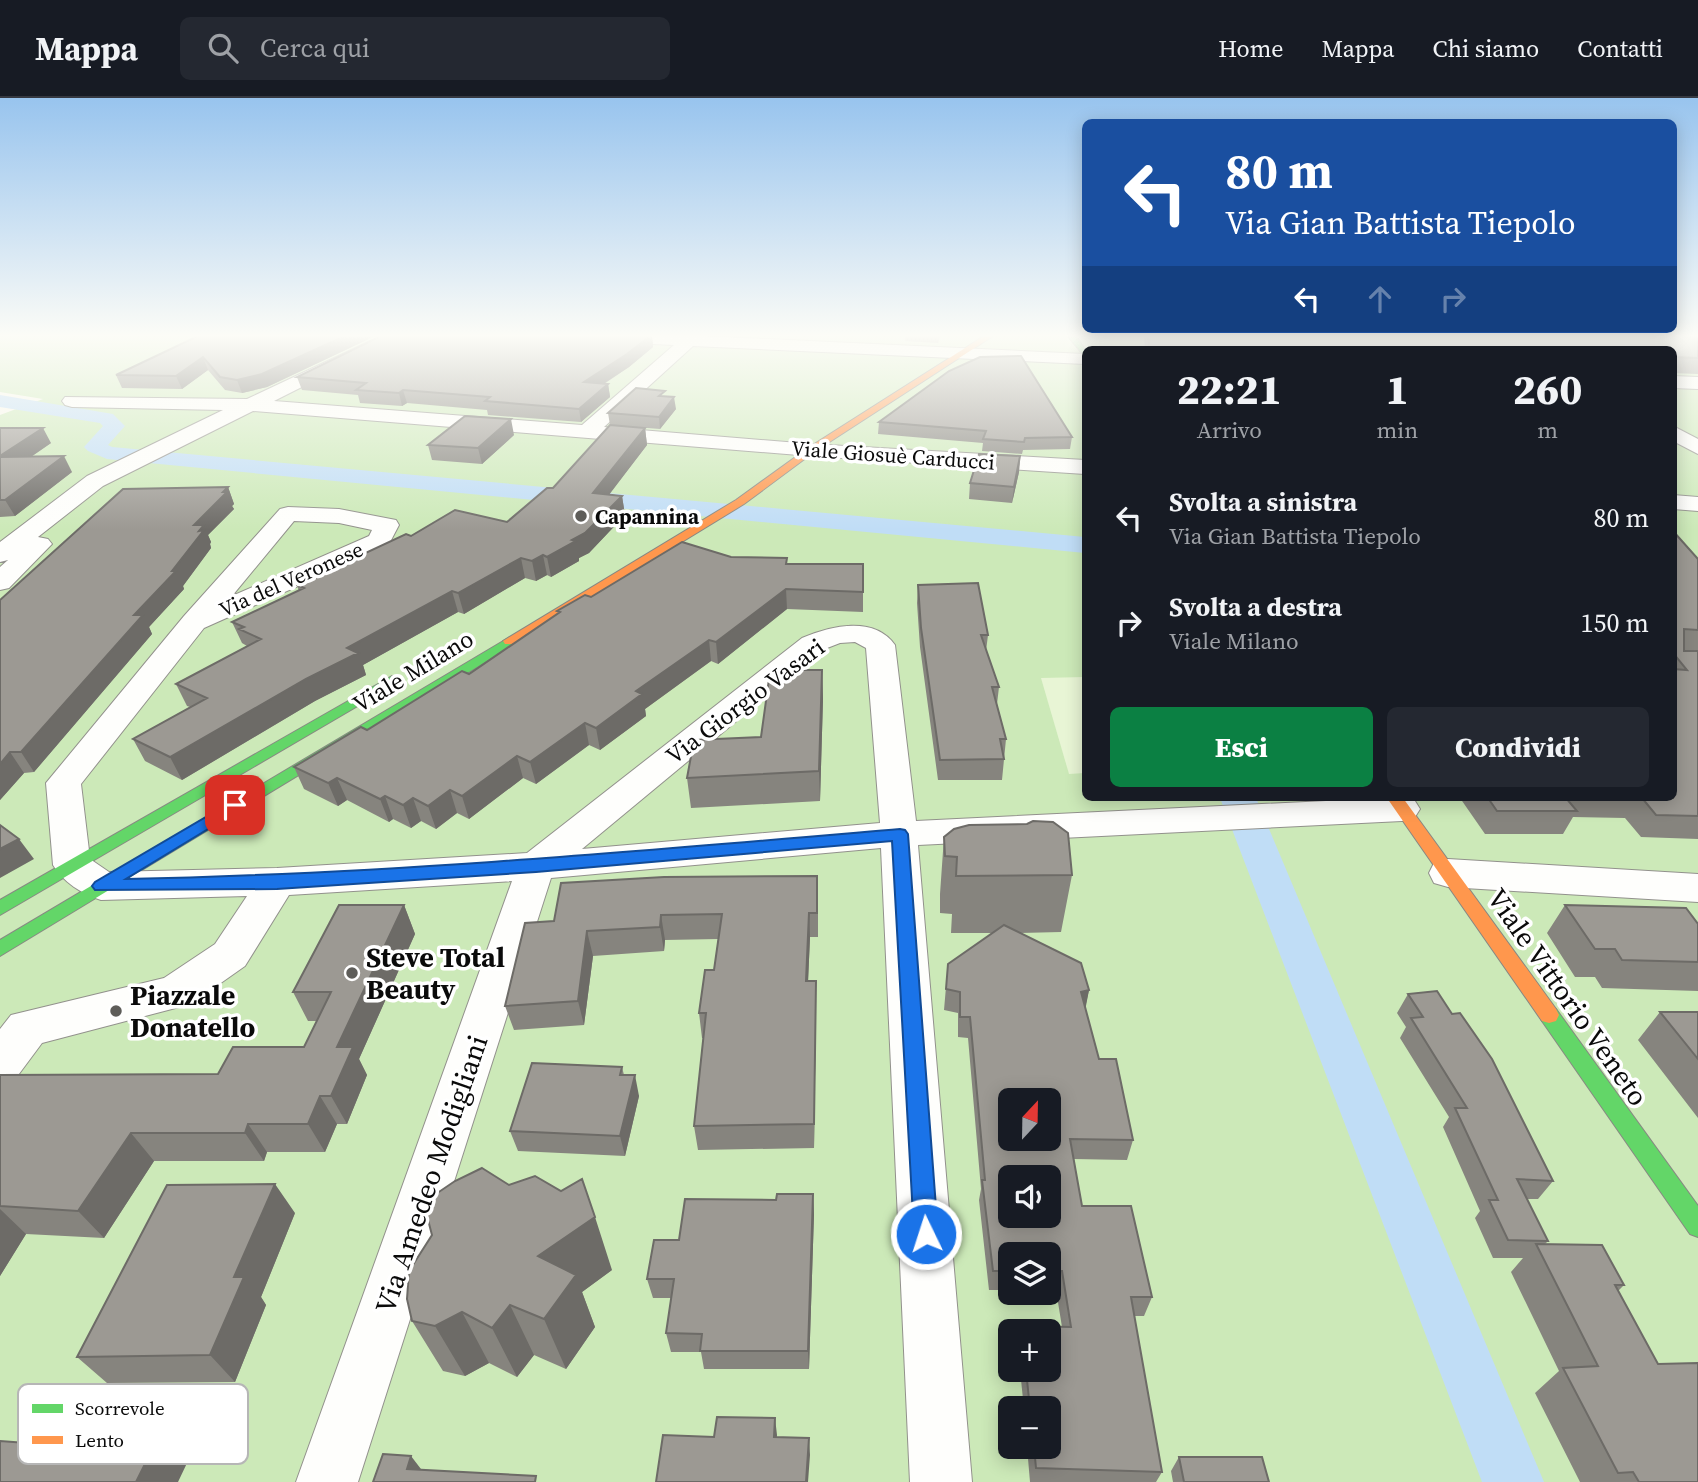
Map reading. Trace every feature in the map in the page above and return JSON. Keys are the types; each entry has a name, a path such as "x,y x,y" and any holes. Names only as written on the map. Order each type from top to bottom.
{"street":[{"name":"Viale Giosuè Carducci","path":"72,401 243,409 1082,467"},
{"path":"0,554 11,536 150,458 261,401"},
{"path":"587,432 622,401"},
{"name":"Viale Milano","path":"0,908 87,875 705,523 889,401"},
{"path":"1677,435 1698,448"},
{"name":"Viale Milano","path":"736,485 811,450"},
{"path":"0,582 66,518 150,458"},
{"path":"1677,502 1698,504"},
{"name":"Via del Veronese","path":"87,875 64,783 194,622 288,514 339,516 387,525 379,541 194,622"},
{"path":"11,536 66,518"},
{"path":"0,573 33,542 11,536"},
{"name":"Via Giorgio Vasari","path":"536,866 812,644 841,633 857,633 880,645 900,834"},
{"name":"Viale Milano","path":"0,949 87,875 401,675"},
{"path":"87,875 277,882 536,866 900,834 1262,817 1398,803"},
{"name":"Viale Vittorio Veneto","path":"1398,803 1698,1226"},
{"path":"900,834 941,1482"},
{"name":"Via Amedeo Modigliani","path":"327,1482 536,866"},
{"path":"1448,873 1698,888"},
{"path":"0,1064 27,1028 176,992 230,955 277,882"}],"green space":[{"path":"39,401 1082,401 1082,801 1677,801 1677,401 1698,401 1698,1482 0,1482 0,415"},
{"path":"1082,677 1082,773 1069,774 1041,678"}],"building":[{"path":"486,401 589,401 579,409"},
{"path":"622,401 671,401 659,417 608,413"},
{"path":"908,401 1049,401 1072,437 1025,438 1024,442 983,439 986,431 879,422"},
{"path":"465,416 511,419 478,448 428,445"},
{"path":"610,425 645,428 593,493 622,496 585,533 572,540 576,541 547,557 543,555 532,561 521,558 458,593 452,591 347,648 358,653 306,679 170,757 133,739 207,698 176,684 261,639 239,629 244,627 232,622 304,588 297,585 406,534 411,536 455,510 507,522 547,488 553,488"},
{"path":"0,428 43,428 0,456"},
{"path":"979,454 1020,456 1014,487 970,483"},
{"path":"64,456 5,500 0,500 0,457"},
{"path":"228,487 223,492 227,492 194,525 204,525 199,531 204,530 172,571 176,571 134,615 143,615 21,752 10,752 0,764 0,600 123,489"},
{"path":"1677,535 1698,559 1698,630 1684,629 1684,651 1698,651 1698,816 1656,815 1644,801 1677,801 1677,669 1687,670 1677,658"},
{"path":"682,542 731,557 787,558 786,564 863,564 863,592 786,589 716,642 709,640 636,691 642,694 596,728 585,723 530,762 517,756 462,796 450,790 428,806 413,798 403,805 385,796 380,799 337,778 328,783 294,767 361,727 367,730 462,671 469,674 560,612 557,611 585,595 591,597"},
{"path":"978,583 988,635 981,635 999,687 992,687 1006,739 1000,739 1004,759 940,760 921,628 918,585"},
{"path":"784,670 822,670 819,771 687,778 694,740 761,737 769,679 784,679"},
{"path":"1490,801 1569,801 1577,811 1497,811"},
{"path":"1033,821 1053,822 1068,833 1072,875 956,876 957,857 945,856 944,837 954,829 969,825 1027,824"},
{"path":"0,825 19,839 0,849"},
{"path":"817,876 817,913 809,913 806,981 816,981 814,1124 694,1126 706,1013 699,1013 705,970 714,970 722,914 661,915 660,927 587,931 578,1001 505,1006 525,923 554,921 561,883 664,877"},
{"path":"339,905 404,905 337,1047 353,1047 331,1096 320,1096 308,1124 248,1124 245,1133 131,1133 78,1211 0,1206 0,1075 218,1074 233,1047 304,1047 331,992 293,992"},
{"path":"1565,905 1686,908 1698,924 1698,962 1622,960 1615,949 1595,949"},
{"path":"1004,925 1081,963 1089,990 1081,992 1099,1059 1116,1059 1133,1140 1070,1139 1082,1206 1131,1206 1152,1297 1131,1297 1162,1472 1036,1468 1035,1459 1061,1459 1061,1396 1029,1396 1027,1382 1061,1382 1061,1327 1071,1327 1061,1271 1061,1242 998,1242 998,1271 993,1271 982,1180 985,1180 970,1017 960,1017 960,992 946,989 948,964"},
{"path":"1437,991 1452,1014 1460,1013 1492,1059 1553,1181 1517,1179 1548,1241 1508,1240 1489,1200 1498,1200 1455,1108 1467,1108 1411,1018 1423,1017 1408,994"},
{"path":"1660,1012 1698,1012 1698,1059"},
{"path":"532,1063 622,1067 620,1075 635,1075 620,1136 510,1131"},
{"path":"482,1168 509,1185 535,1176 561,1191 582,1179 595,1217 538,1256 576,1275 544,1319 510,1305 492,1328 462,1312 435,1326 412,1321 407,1299 409,1271 432,1235 427,1216 430,1198 455,1181"},
{"path":"275,1184 234,1277 244,1277 210,1355 77,1357 167,1185"},
{"path":"777,1194 813,1194 808,1351 700,1351 702,1334 666,1333 674,1279 647,1279 654,1240 679,1240 685,1199 776,1200"},
{"path":"1536,1244 1602,1245 1624,1285 1615,1285 1658,1364 1698,1363 1698,1482 1639,1482 1633,1472 1618,1473 1563,1368 1598,1366"},
{"path":"717,1417 775,1418 774,1437 809,1438 806,1482 656,1482 663,1435 714,1437"},
{"path":"0,1441 18,1442 18,1464 145,1464 136,1482 0,1482"},
{"path":"383,1454 411,1456 407,1469 536,1476 535,1482 373,1482"},
{"path":"1179,1457 1262,1457 1269,1482 1184,1482"}],"waterway":[{"path":"0,401 106,418 115,426 95,447 107,453 1082,545"},
{"path":"1239,801 1513,1482"}],"traffic: fast":[{"path":"0,949 510,641"},
{"path":"0,908 392,680"},
{"path":"1549,1015 1698,1226"}],"traffic: slow":[{"path":"510,641 740,502 811,450 888,401"},
{"path":"1397,801 1549,1015"}],"place":[{"name":"Capannina","path":"581,516"},
{"name":"Steve Total Beauty","path":"352,973"},
{"name":"Piazzale Donatello","path":"116,1011"}],"route":[{"path":"235,805 101,886 277,882 536,866 900,834 926,1234"}]}
